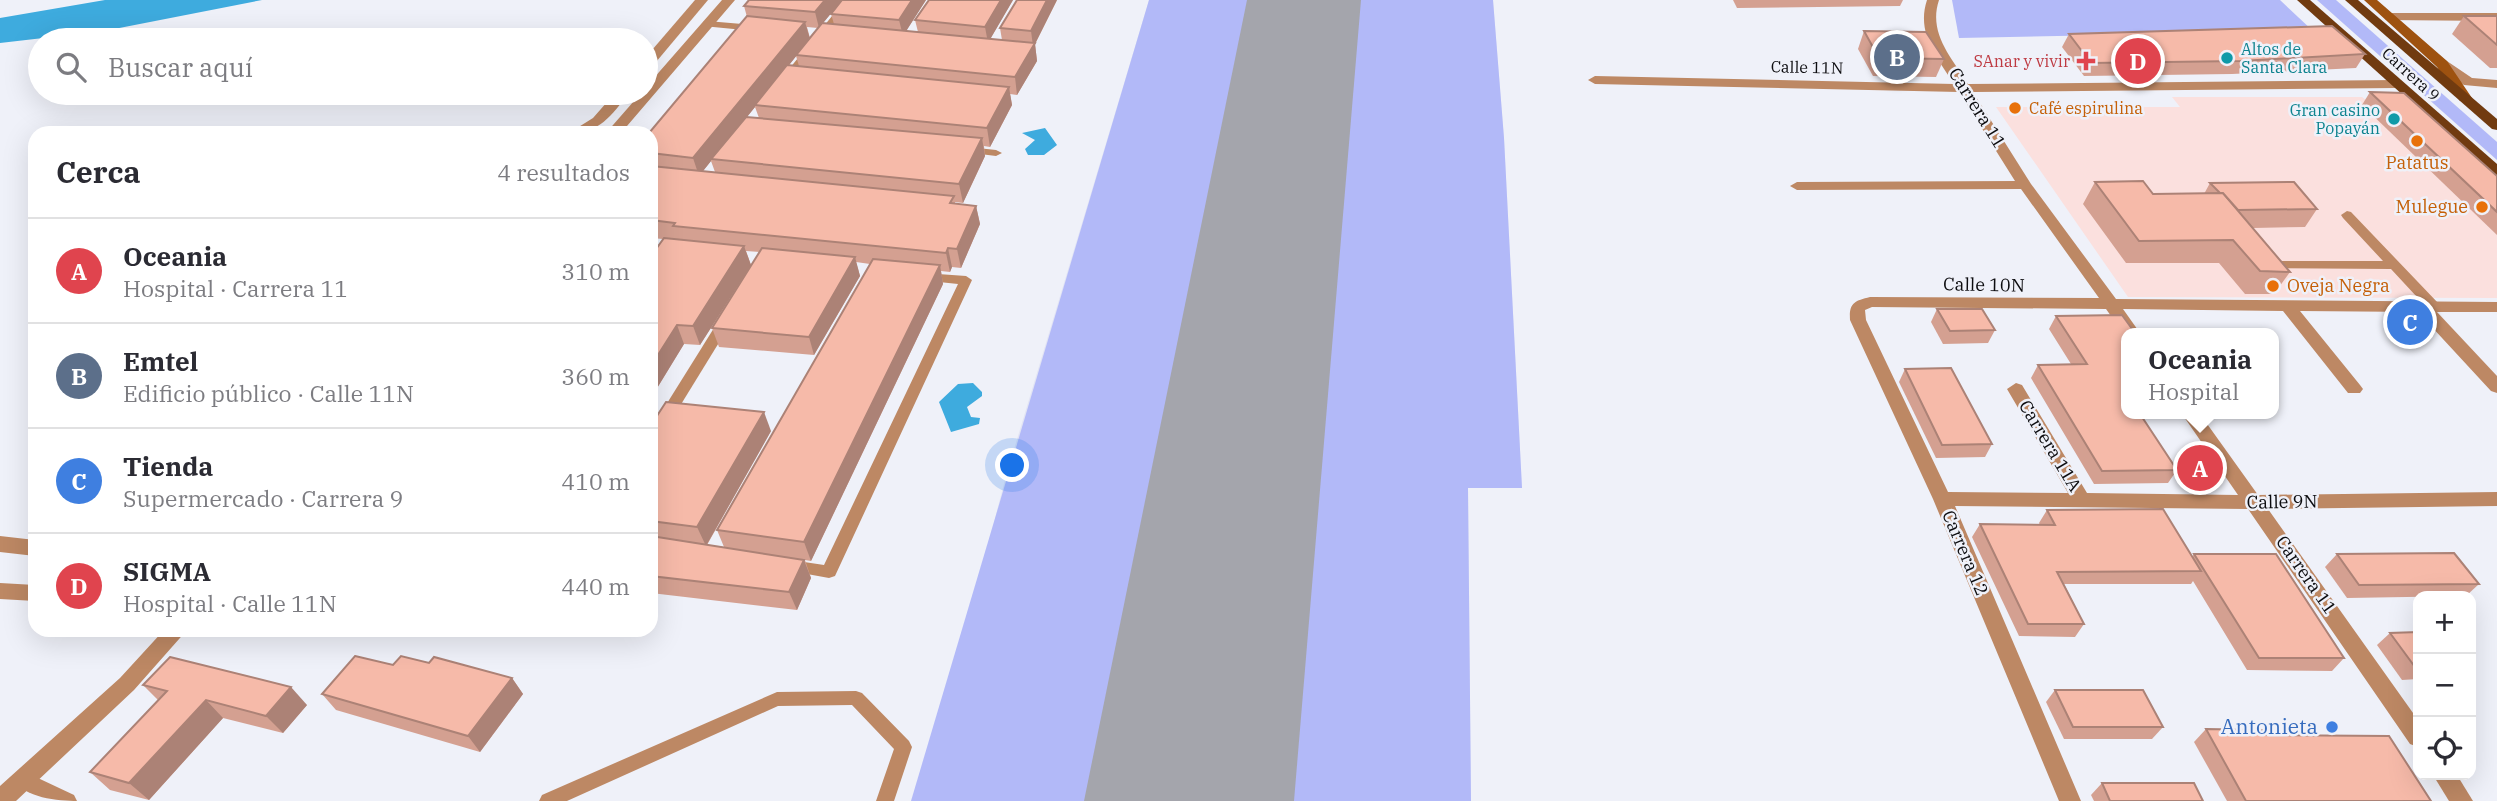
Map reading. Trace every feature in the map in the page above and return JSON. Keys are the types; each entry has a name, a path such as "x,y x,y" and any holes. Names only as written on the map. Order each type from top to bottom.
{"main road":[{"name":"Carrera 9","path":"2303,0 2497,172"},
{"name":"Carrera 9","path":"2351,0 2497,126"}],"street":[{"path":"658,51 702,0"},
{"path":"658,81 729,0"},
{"name":"Carrera 11","path":"1933,0 1927,15 1932,38 2025,185 2128,328"},
{"path":"2370,0 2442,64 2465,99"},
{"path":"2390,17 2497,17"},
{"path":"2424,48 2462,79 2497,84"},
{"name":"Calle 11N","path":"1595,80 1965,88 2397,85"},
{"path":"589,126 598,121 612,105"},
{"path":"619,126 637,105"},
{"path":"1797,186 2025,185"},
{"name":"Calle 10N","path":"1857,307 1870,302 2497,307"},
{"path":"2287,305 2354,389"},
{"name":"Carrera 12","path":"1857,307 1858,320 1942,499 2070,801"},
{"path":"2428,307 2497,387"},
{"name":"Carrera 11A","path":"2017,389 2083,502"},
{"name":"Carrera 11","path":"2195,419 2413,730"},
{"name":"Calle 9N","path":"1942,499 2083,502 2497,499"},
{"path":"0,544 28,547"},
{"path":"0,591 28,593"},
{"path":"0,801 127,684 171,637"},
{"path":"2447,780 2462,801"}],"lane":[{"path":"780,88 850,0"},
{"path":"707,24 763,29"},
{"path":"730,37 739,27"},
{"path":"788,77 801,79"},
{"path":"954,149 996,153"},
{"path":"2347,215 2394,264 2428,307"},
{"path":"2273,265 2394,264"},
{"path":"777,564 829,572 966,280 912,275"},
{"path":"658,430 734,307"},
{"path":"548,801 777,699 856,698 903,747 885,801"},
{"path":"23,779 68,801"}],"shaded area":[{"path":"105,0 262,0 119,28 28,28 28,40 0,43 0,18"},
{"path":"1149,0 1493,0 1504,138 1522,488 1468,488 1471,801 914,801 962,645 1006,476"},
{"path":"1149,0 1263,0 1115,801 911,801"},
{"path":"1355,0 1493,0 1504,138 1522,488 1468,488 1471,801 1291,801"},
{"path":"1952,0 2280,0 2313,31 1959,38"},
{"path":"2317,0 2336,0 2497,142 2497,160"},
{"path":"2172,97 2362,97 2497,194 2497,298 2128,297 1996,107 2180,107"},
{"path":"1045,128 1057,145 1044,155 1028,155 1025,149 1035,140 1022,133"},
{"path":"973,383 982,392 982,396 967,407 971,417 980,418 979,424 951,432 939,402 958,384"}],"building":[{"path":"749,0 825,0 815,12 744,6"},
{"path":"842,0 912,0 899,20 831,14"},
{"path":"929,0 1001,0 985,27 915,20"},
{"path":"1017,0 1047,0 1031,31 1000,28"},
{"path":"747,16 805,22 693,158 658,154 658,126 655,126"},
{"path":"2464,16 2497,16 2497,45"},
{"path":"822,23 1035,43 1015,77 796,55"},
{"path":"2332,26 2365,54 2240,61 2091,63 2069,34"},
{"path":"1864,31 1926,32 1944,59 1879,58"},
{"path":"787,65 1009,87 987,128 755,105"},
{"path":"2370,92 2404,93 2497,176 2497,212"},
{"path":"746,117 982,138 959,184 711,159"},
{"path":"658,167 954,196 950,203 976,206 957,249 948,248 946,253 673,226 675,223 658,221"},
{"path":"2143,181 2153,194 2223,193 2290,272 2260,271 2233,240 2139,241 2095,182"},
{"path":"2294,182 2317,209 2238,210 2210,183"},
{"path":"664,238 744,246 693,326 677,325 658,355 658,246"},
{"path":"762,248 855,257 809,337 712,328"},
{"path":"873,259 940,265 804,542 717,530"},
{"path":"1937,309 1982,309 1995,330 1950,331"},
{"path":"2122,315 2131,328 2121,328 2121,419 2143,419 2177,470 2102,471 2038,365 2087,364 2056,316"},
{"path":"1951,368 1992,444 1942,445 1905,369"},
{"path":"666,402 764,412 697,527 658,522 658,414"},
{"path":"2163,509 2201,571 2057,572 2084,624 2028,624 1980,524 2055,525 2047,510"},
{"path":"658,537 804,560 789,592 658,577"},
{"path":"2454,553 2479,584 2359,585 2337,554"},
{"path":"2194,554 2276,554 2344,658 2259,658"},
{"path":"2413,632 2413,664 2390,633"},
{"path":"355,656 393,665 401,656 429,663 434,657 512,678 468,736 322,694"},
{"path":"170,657 291,687 266,716 206,700 129,783 90,772 167,691 143,685"},
{"path":"2055,690 2143,690 2163,727 2073,727"},
{"path":"2206,729 2263,730 2266,735 2389,736 2413,773 2413,780 2417,780 2431,801 2246,801"},
{"path":"2102,783 2194,783 2203,801 2110,801"}],"runway":[{"path":"1189,801 1304,0"}],"place":[{"name":"Emtel","path":"1897,57"},
{"name":"Altos de Santa Clara","path":"2227,58"},
{"name":"SAnar y vivir","path":"2086,61"},
{"name":"SIGMA","path":"2138,61"},
{"name":"Café espirulina","path":"2015,108"},
{"name":"Gran casino Popayán","path":"2394,119"},
{"name":"Patatus","path":"2417,141"},
{"name":"Mulegue","path":"2482,207"},
{"name":"Oveja Negra","path":"2273,286"},
{"name":"Tienda","path":"2410,322"},
{"name":"Oceania","path":"2200,468"},
{"name":"Antonieta","path":"2332,727"}]}
